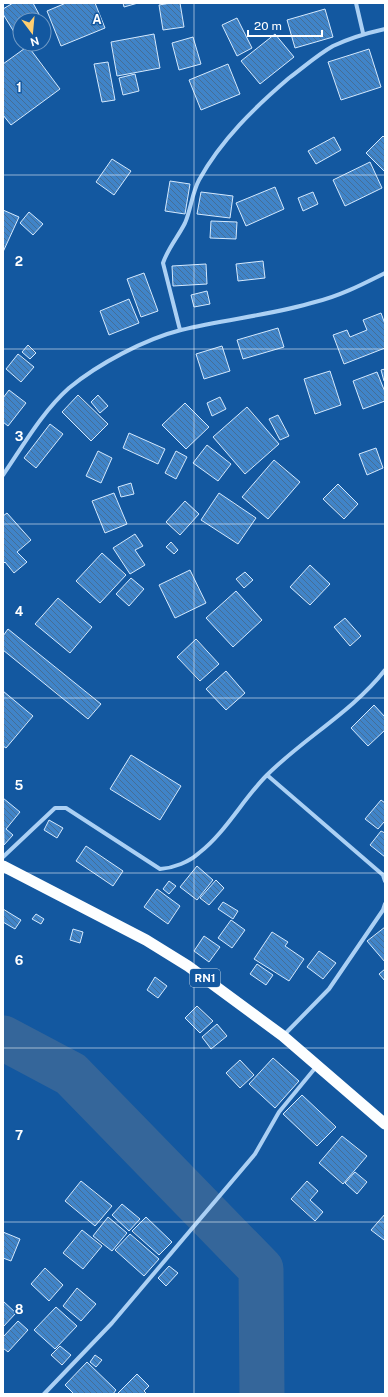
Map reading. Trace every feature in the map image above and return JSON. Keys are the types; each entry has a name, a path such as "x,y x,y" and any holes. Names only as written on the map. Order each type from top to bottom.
{"highway":[{"name":"RN1","path":"3,866 146,940 188,966 283,1036 385,1124"}],"street":[{"path":"356,3 363,33"},
{"path":"180,330 163,262 190,211 198,182 205,170 241,122 262,101 313,59 334,46 363,33 385,29"},
{"path":"3,475 42,418 68,389 101,365 144,344 180,330 315,302 360,286 385,273"},
{"path":"3,857 55,808 59,807 66,808 160,869 169,868 191,860 207,846 267,775 366,692 385,670"},
{"path":"267,775 383,875 385,881"},
{"path":"283,1036 329,989 383,910 385,904"},
{"path":"44,1394 112,1323 227,1188 255,1154 279,1112 318,1065"}],"building":[{"path":"13,3 33,3 38,12 12,12 12,29 3,14 3,9"},
{"path":"66,3 95,3 105,28 61,46 52,24 52,12 47,11"},
{"path":"123,3 138,3 124,7"},
{"path":"180,3 184,27 163,30 159,5"},
{"path":"325,9 333,37 295,48 287,20"},
{"path":"237,18 252,48 237,56 222,25"},
{"path":"154,34 160,68 117,76 111,42"},
{"path":"275,34 294,57 260,84 241,61"},
{"path":"193,37 201,64 179,70 172,43"},
{"path":"369,49 381,87 341,100 328,62"},
{"path":"20,52 32,52 60,89 11,125 3,115 3,64"},
{"path":"108,62 115,100 102,102 94,64"},
{"path":"228,64 240,94 201,110 189,80"},
{"path":"135,74 139,91 123,95 119,78"},
{"path":"383,136 385,138 385,172 366,153"},
{"path":"334,137 341,150 316,164 308,151"},
{"path":"112,159 131,171 114,195 96,182"},
{"path":"370,162 382,188 345,206 333,180"},
{"path":"170,181 190,184 185,214 165,211"},
{"path":"275,187 284,209 246,226 236,203"},
{"path":"201,192 233,196 230,218 197,214"},
{"path":"313,192 318,204 303,211 298,198"},
{"path":"3,210 19,217 3,252"},
{"path":"29,212 43,224 33,235 20,223"},
{"path":"211,221 237,222 236,239 210,238"},
{"path":"263,261 265,278 238,281 236,264"},
{"path":"206,264 207,284 173,286 172,266"},
{"path":"144,273 158,311 141,317 127,279"},
{"path":"207,291 210,304 194,307 191,295"},
{"path":"129,299 139,323 109,335 100,311"},
{"path":"381,313 385,324 385,348 344,364 333,335 347,330 350,337 367,330 363,320"},
{"path":"278,328 284,347 243,359 237,340"},
{"path":"28,345 36,353 30,359 22,352"},
{"path":"222,346 230,371 204,379 196,354"},
{"path":"18,354 34,367 21,382 6,369"},
{"path":"385,369 385,381 384,381 381,370"},
{"path":"330,371 341,405 315,414 304,379"},
{"path":"377,372 385,392 385,401 363,409 353,381"},
{"path":"9,390 26,403 8,426 3,422 3,398"},
{"path":"78,395 108,424 91,441 62,412"},
{"path":"98,395 108,406 100,413 91,402"},
{"path":"220,397 226,409 212,416 207,403"},
{"path":"185,403 209,427 186,449 162,425"},
{"path":"247,407 279,444 245,474 213,437"},
{"path":"278,415 289,436 280,440 269,419"},
{"path":"50,424 63,434 36,468 24,458"},
{"path":"129,433 165,449 158,464 123,448"},
{"path":"207,445 231,464 218,481 193,463"},
{"path":"376,448 383,468 367,475 359,454"},
{"path":"98,451 112,458 101,483 86,476"},
{"path":"176,451 187,457 176,479 165,473"},
{"path":"274,460 300,482 268,519 242,497"},
{"path":"131,483 134,494 121,497 118,487"},
{"path":"338,484 358,504 344,519 323,499"},
{"path":"114,493 127,524 105,533 92,501"},
{"path":"219,493 256,518 238,544 201,520"},
{"path":"185,501 199,514 180,535 166,522"},
{"path":"7,513 31,540 17,552 27,562 14,573 5,562 3,564 3,516"},
{"path":"135,534 143,546 135,550 145,565 130,574 113,548"},
{"path":"171,542 178,550 174,554 166,547"},
{"path":"102,553 126,575 100,603 76,581"},
{"path":"310,565 330,584 310,605 290,587"},
{"path":"190,570 206,603 175,618 159,585"},
{"path":"245,572 253,580 244,588 236,579"},
{"path":"131,578 144,589 129,606 116,594"},
{"path":"236,591 262,620 233,647 206,618"},
{"path":"58,598 92,627 70,653 35,624"},
{"path":"345,618 361,636 350,646 334,627"},
{"path":"8,629 101,704 88,719 3,650 3,636"},
{"path":"196,639 219,664 200,681 177,657"},
{"path":"226,671 245,693 226,710 206,689"},
{"path":"3,691 33,716 6,748 3,746"},
{"path":"374,705 385,717 385,730 368,746 351,728"},
{"path":"131,755 181,786 160,820 110,789"},
{"path":"3,798 20,812 6,829 13,835 4,845"},
{"path":"381,800 385,803 385,823 384,822 378,829 365,819"},
{"path":"49,820 63,828 57,838 44,830"},
{"path":"381,831 385,833 385,857 370,845"},
{"path":"86,846 123,871 113,886 76,861"},
{"path":"197,866 213,880 197,900 180,887"},
{"path":"216,880 224,888 209,905 200,898"},
{"path":"169,881 176,886 169,894 163,889"},
{"path":"157,889 180,906 168,924 144,907"},
{"path":"223,902 238,911 233,919 218,909"},
{"path":"3,909 21,920 15,929 3,922"},
{"path":"36,914 44,919 41,924 32,919"},
{"path":"231,920 245,930 232,948 218,938"},
{"path":"385,927 385,962 367,941"},
{"path":"73,929 83,932 80,943 70,940"},
{"path":"272,932 288,942 285,946 304,959 289,981 254,959"},
{"path":"204,936 220,947 209,962 194,951"},
{"path":"319,951 336,963 323,979 307,967"},
{"path":"257,964 273,975 266,985 250,974"},
{"path":"385,969 385,981 379,974"},
{"path":"155,977 167,986 158,998 147,990"},
{"path":"197,1006 213,1021 200,1033 185,1018"},
{"path":"217,1024 227,1036 211,1049 202,1037"},
{"path":"273,1058 299,1081 275,1108 249,1084"},
{"path":"240,1060 254,1075 240,1088 226,1073"},
{"path":"302,1095 336,1127 317,1146 283,1114"},
{"path":"342,1136 367,1156 343,1184 319,1163"},
{"path":"355,1172 367,1182 357,1194 345,1183"},
{"path":"81,1181 112,1206 95,1226 65,1201"},
{"path":"307,1181 318,1191 310,1200 323,1212 315,1221 291,1199"},
{"path":"122,1204 140,1219 129,1231 112,1215"},
{"path":"385,1214 385,1239 384,1240 371,1230"},
{"path":"108,1217 127,1233 112,1251 93,1236"},
{"path":"146,1217 172,1242 159,1255 132,1231"},
{"path":"82,1230 102,1246 83,1269 63,1253"},
{"path":"3,1232 20,1239 11,1261 3,1258"},
{"path":"130,1234 159,1259 144,1276 115,1250"},
{"path":"169,1266 178,1273 166,1286 158,1278"},
{"path":"45,1268 63,1285 49,1301 31,1284"},
{"path":"77,1288 96,1304 81,1321 63,1306"},
{"path":"3,1301 16,1313 3,1327"},
{"path":"56,1307 77,1326 55,1349 34,1330"},
{"path":"18,1321 28,1330 8,1352 3,1348 3,1337"},
{"path":"60,1346 71,1355 62,1365 51,1355"},
{"path":"95,1355 102,1360 96,1367 90,1362"},
{"path":"87,1362 116,1390 113,1394 74,1394 65,1385"},
{"path":"137,1374 149,1386 144,1391 147,1394 117,1394"}],"waterway":[{"path":"3,1038 71,1074 261,1269 262,1394"}]}
